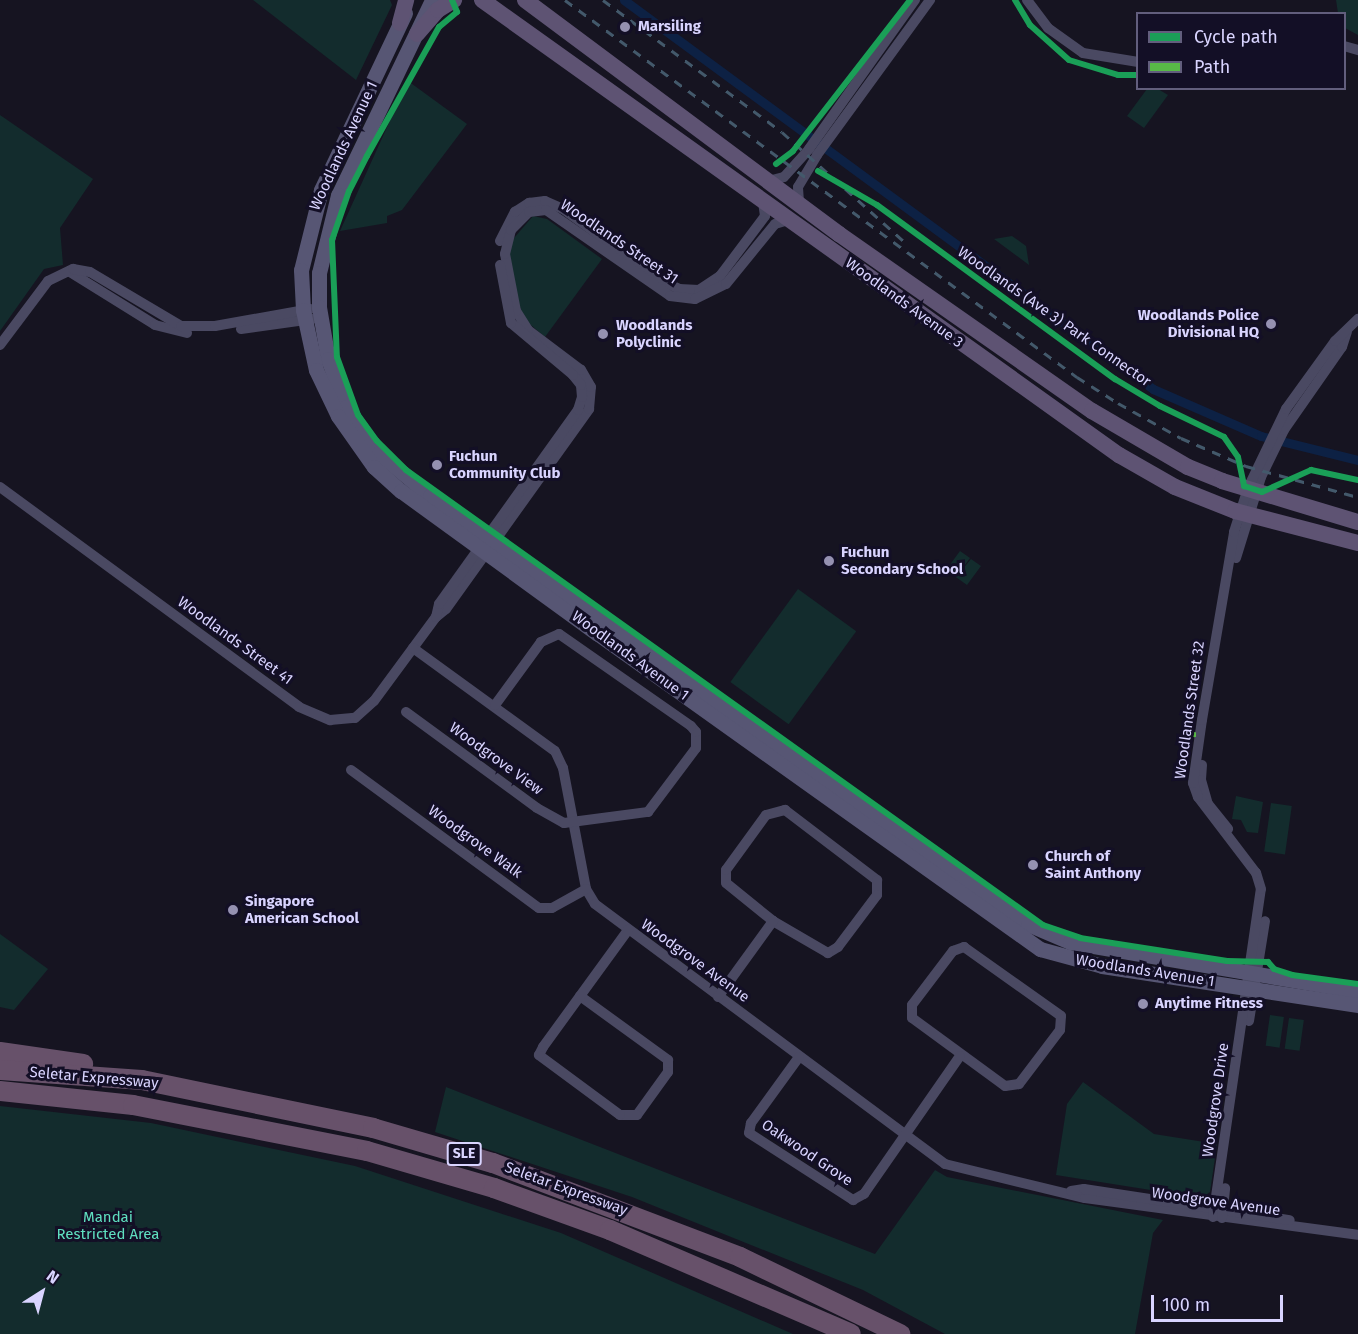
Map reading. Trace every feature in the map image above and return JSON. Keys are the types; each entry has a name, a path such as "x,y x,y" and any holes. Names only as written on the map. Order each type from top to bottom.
{"highway":[{"path":"0,1052 109,1068 142,1080"},
{"name":"Seletar Expressway","path":"0,1070 142,1080 373,1128 493,1162 740,1257 900,1334"},
{"name":"Seletar Expressway","path":"0,1091 133,1105 367,1150 494,1188 610,1230 851,1334"}],"main road":[{"path":"400,23 406,0"},
{"name":"Woodlands Avenue 1","path":"412,0 315,205 301,270 304,315 316,370 338,416 363,454 395,486 487,545"},
{"name":"Woodlands Avenue 1","path":"432,0 335,203 321,256 320,312 335,381 362,433 393,468 487,545 1020,937 1069,959 1358,991"},
{"path":"417,34 438,10 454,0"},
{"name":"Woodlands Avenue 3","path":"525,0 768,181 1092,411 1188,467 1358,522"},
{"name":"Woodlands Avenue 3","path":"481,1 1119,455 1175,487 1243,514 1358,543"},
{"name":"Woodlands Avenue 1","path":"1252,980 1358,1005"}],"street":[{"path":"829,130 915,0"},
{"path":"799,202 798,187 813,152 930,0"},
{"path":"1027,0 1048,28 1083,53 1136,62"},
{"path":"768,181 784,177 813,152"},
{"name":"Woodlands Street 31","path":"487,545 578,410 582,397 578,380 520,333 509,319 499,254 502,232 509,218 529,203 554,204 660,280 679,289 699,290 720,276 765,216 763,201"},
{"name":"Woodlands Street 31","path":"487,545 585,415 591,391 581,369 528,330 516,311 506,242 523,216 535,209 559,217 669,296 688,298 707,296 726,284 774,224 788,220"},
{"path":"0,345 48,281 67,270 90,272 181,326 215,326 320,312"},
{"name":"Woodlands Street 32","path":"1252,980 1267,887 1263,875 1208,804 1201,780 1220,643 1246,487 1270,450 1311,374 1358,319"},
{"name":"Woodlands Street 41","path":"0,487 288,699 322,718 348,720 362,714 436,617 435,609 487,545"},
{"path":"495,705 541,642 559,634 696,732 696,748 648,812 571,824"},
{"name":"Woodgrove Avenue","path":"413,648 549,744 561,760 571,824 586,889 595,904 799,1057 906,1135 955,1167 1070,1191 1084,1189 1218,1213 1358,1234"},
{"name":"Woodgrove View","path":"406,712 554,820 571,824"},
{"name":"Woodgrove Walk","path":"351,770 539,908 552,908 586,889"},
{"path":"786,810 873,876 879,887 838,947 828,953 774,921 731,889 725,876 766,815 786,810"},
{"path":"718,997 774,921"},
{"path":"580,996 668,1060 668,1072 637,1115 620,1115 538,1054 580,996 628,930"},
{"path":"964,947 1058,1010 1062,1023 1023,1080 1012,1086 1005,1086 960,1056 917,1025 911,1012 912,1005 953,951 964,947"},
{"name":"Woodgrove Drive","path":"1218,1213 1252,980"},
{"path":"906,1135 960,1056"},
{"name":"Oakwood Grove","path":"799,1057 751,1123 749,1133 853,1200 864,1194 906,1135"}],"green space":[{"path":"253,0 390,0 392,5 356,80"},
{"path":"1336,0 1358,0 1358,35 1346,29 1346,12 1338,12"},
{"path":"408,81 467,124 402,210 387,216 387,223 340,231"},
{"path":"1146,90 1160,90 1168,95 1144,128 1127,116"},
{"path":"0,115 93,179 60,228 63,265 44,269 0,331"},
{"path":"533,216 547,219 602,259 545,337 520,316 508,245"},
{"path":"1012,236 1026,246 1029,265 994,239"},
{"path":"960,551 970,558 957,576 971,559 981,566 967,585 946,570"},
{"path":"798,589 856,631 789,724 730,682"},
{"path":"1236,796 1263,802 1258,833 1247,832 1241,820 1232,819"},
{"path":"1271,803 1292,806 1285,854 1264,852"},
{"path":"0,934 48,969 14,1010 0,1007"},
{"path":"1270,1015 1284,1017 1280,1048 1266,1046"},
{"path":"1289,1018 1304,1020 1300,1051 1285,1049"},
{"path":"1083,1082 1154,1134 1217,1144 1210,1192 1201,1198 1056,1175 1067,1104"},
{"path":"446,1087 875,1254 935,1170 947,1177 1163,1220 1153,1233 1135,1334 945,1334 863,1290 632,1197 435,1132"},
{"name":"Mandai Restricted Area","path":"0,1106 151,1123 355,1166 561,1233 793,1334 0,1334"}],"waterway":[{"path":"624,0 1153,389 1261,436 1358,460"}],"railway":[{"path":"565,0 1077,377 1118,403 1181,438 1246,466 1358,497"},
{"path":"603,0 782,132 907,244"}],"marked path":[{"path":"1185,749 1187,733 1200,735"}],"cycle path":[{"path":"452,0 457,12 439,27 367,156 349,191 332,240 337,357 358,415 377,441 406,470 1043,925 1080,938 1227,961 1268,962 1274,969 1292,975 1358,984"},
{"path":"776,164 793,151 910,0"},
{"path":"1015,0 1030,25 1069,60 1118,75 1136,75"},
{"name":"Woodlands (Ave 3) Park Connector","path":"818,171 877,205 1115,379 1160,406 1224,437 1238,457 1244,486 1262,492 1311,470 1358,480"}],"place":[{"name":"Marsiling","path":"625,27"},
{"name":"Woodlands Police Divisional HQ","path":"1271,324"},
{"name":"Woodlands Polyclinic","path":"603,334"},
{"name":"Fuchun Community Club","path":"437,465"},
{"name":"Fuchun Secondary School","path":"829,561"},
{"name":"Church of Saint Anthony","path":"1033,865"},
{"name":"Singapore American School","path":"233,910"},
{"name":"Anytime Fitness","path":"1143,1004"}]}
